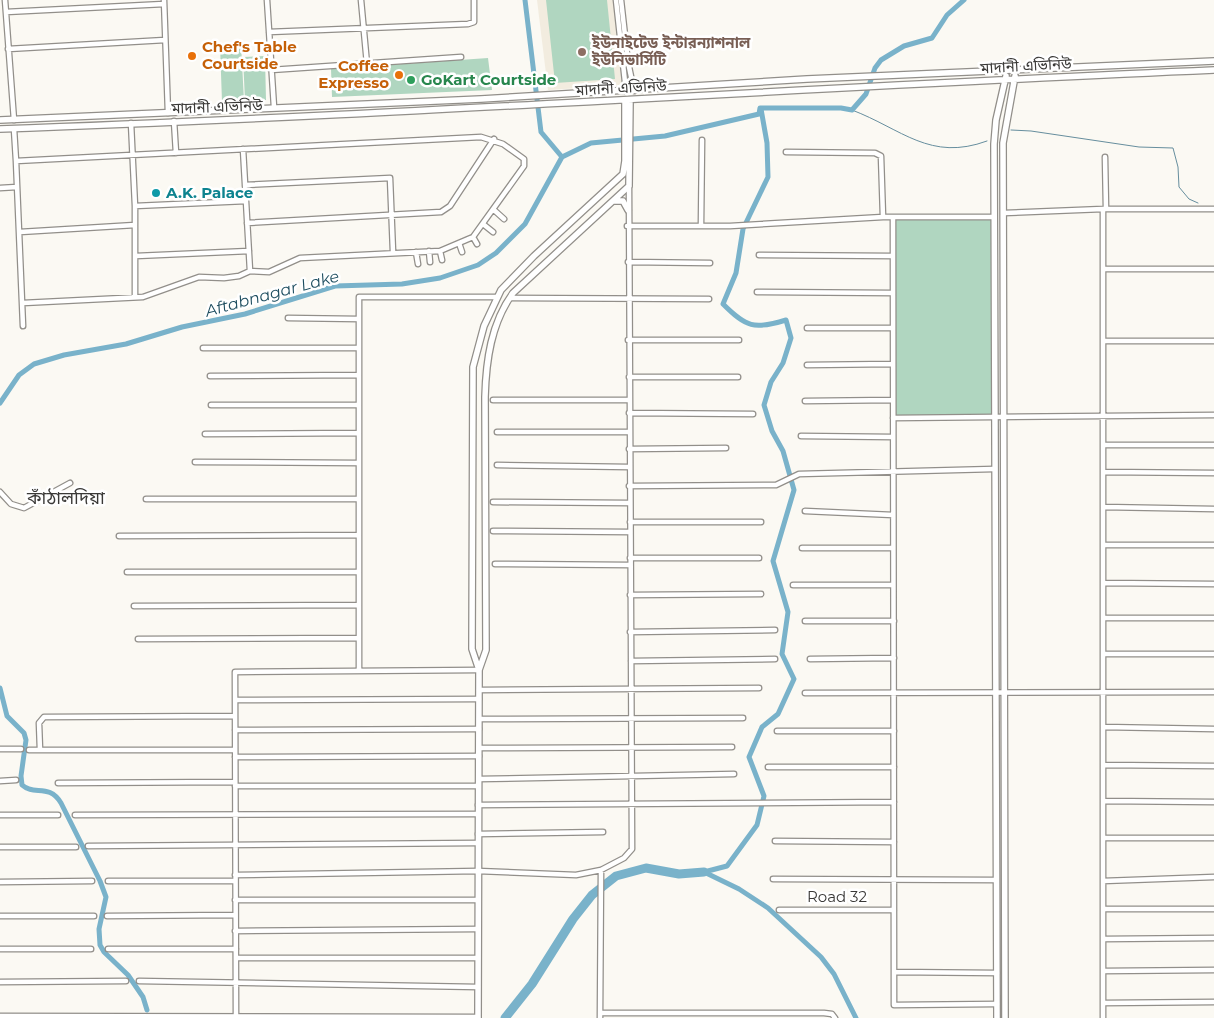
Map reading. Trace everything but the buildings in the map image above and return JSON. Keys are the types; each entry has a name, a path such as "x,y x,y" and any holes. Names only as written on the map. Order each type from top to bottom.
{"street":[{"path":"6,0 14,120"},
{"path":"267,0 275,117"},
{"path":"361,0 367,64"},
{"path":"269,32 363,26 468,24 474,22 474,0"},
{"path":"616,0 634,91"},
{"path":"622,0 626,91"},
{"path":"6,12 164,2 168,113"},
{"path":"8,49 165,40"},
{"path":"271,70 461,57"},
{"name":"মাদানী এভিনিউ","path":"0,120 481,99 807,79 1017,72 1214,61"},
{"path":"1140,65 1140,73"},
{"name":"মাদানী এভিনিউ","path":"0,129 482,108 810,89 1214,70"},
{"path":"997,1018 993,217 995,132 1008,72"},
{"path":"1005,1018 1004,136 1017,72"},
{"path":"869,77 870,86"},
{"path":"235,875 478,871 576,875 602,870 624,858 632,850 628,100"},
{"path":"218,111 219,119"},
{"path":"174,121 176,153"},
{"path":"130,123 135,206 135,297"},
{"path":"14,129 24,326"},
{"path":"16,161 481,137 494,139 522,156 525,163 494,210 473,237 440,251 300,258 268,272 250,271 232,278 206,276 188,279 154,294 135,297 23,303"},
{"path":"247,223 442,212 446,210 494,139"},
{"path":"701,225 702,140"},
{"path":"243,149 250,271"},
{"path":"786,152 875,153 881,156 883,217"},
{"path":"1103,1018 1103,269 1105,157"},
{"path":"0,1016 478,1017 479,670 472,650 472,381 479,339 496,297 534,256 621,177 628,161"},
{"path":"245,185 390,178 390,216 393,252"},
{"path":"479,670 486,650 484,508 486,364 494,334 510,298 629,186"},
{"path":"0,188 17,187"},
{"path":"610,202 623,201 628,210"},
{"path":"135,206 246,202"},
{"path":"628,226 733,226 883,217 993,217 1004,213 1105,208 1214,209"},
{"path":"494,210 504,219"},
{"path":"893,218 894,1005 997,1004"},
{"path":"483,224 493,232"},
{"path":"20,232 135,225"},
{"path":"473,237 477,244"},
{"path":"459,243 462,252"},
{"path":"136,256 249,251"},
{"path":"429,251 430,262"},
{"path":"440,251 442,260"},
{"path":"416,252 418,264"},
{"path":"758,255 893,256"},
{"path":"628,262 710,263"},
{"path":"1103,269 1214,269"},
{"path":"757,292 893,293"},
{"path":"359,670 359,297 709,299"},
{"path":"288,318 359,319"},
{"path":"807,328 893,328"},
{"path":"628,340 739,340"},
{"path":"1103,342 1214,341"},
{"path":"203,348 359,348"},
{"path":"807,365 893,364"},
{"path":"210,376 359,375"},
{"path":"628,377 738,378"},
{"path":"493,400 629,400"},
{"path":"805,401 893,400"},
{"path":"211,405 359,405"},
{"path":"629,413 753,414"},
{"path":"893,418 1214,415"},
{"path":"497,432 629,432"},
{"path":"205,434 359,433"},
{"path":"801,436 893,437"},
{"path":"1103,445 1214,445"},
{"path":"629,449 726,448"},
{"path":"195,462 359,463"},
{"path":"497,465 629,468"},
{"path":"629,486 776,485 799,474 994,469"},
{"path":"1103,472 1214,473"},
{"path":"0,492 11,504 24,508 70,483"},
{"path":"146,499 359,499"},
{"path":"493,502 630,503"},
{"path":"1103,507 1214,508"},
{"path":"805,512 893,515"},
{"path":"630,522 761,522"},
{"path":"494,531 630,532"},
{"path":"119,536 359,535"},
{"path":"1103,545 1214,545"},
{"path":"802,548 893,548"},
{"path":"630,558 759,558"},
{"path":"496,564 630,565"},
{"path":"127,572 359,572"},
{"path":"1103,582 1214,584"},
{"path":"793,585 894,584"},
{"path":"630,595 762,594"},
{"path":"134,606 359,605"},
{"path":"1103,618 1214,618"},
{"path":"805,621 894,621"},
{"path":"630,632 775,630"},
{"path":"138,638 359,638"},
{"path":"1103,654 1214,654"},
{"path":"810,659 894,658"},
{"path":"630,661 774,659"},
{"path":"236,1017 235,672 479,670"},
{"path":"479,690 759,688"},
{"path":"805,692 1214,692"},
{"path":"235,700 479,699"},
{"path":"40,750 39,723 44,717 235,716"},
{"path":"479,719 744,718"},
{"path":"1103,727 1214,729"},
{"path":"235,730 479,729"},
{"path":"777,731 894,731"},
{"path":"479,748 732,747"},
{"path":"0,749 20,750"},
{"path":"29,750 235,750"},
{"path":"235,758 479,756"},
{"path":"1103,765 1214,766"},
{"path":"768,768 894,767"},
{"path":"478,779 734,774"},
{"path":"0,780 16,780"},
{"path":"58,783 478,786"},
{"path":"1103,801 1214,802"},
{"path":"478,806 894,802"},
{"path":"75,815 478,814"},
{"path":"0,815 58,815"},
{"path":"478,834 603,832"},
{"path":"1103,838 1214,838"},
{"path":"775,841 894,842"},
{"path":"88,846 478,843"},
{"path":"0,847 76,847"},
{"path":"602,870 600,1015 824,1013 832,1014 835,1018"},
{"path":"1103,881 1214,877"},
{"path":"773,879 996,880"},
{"path":"0,882 92,881"},
{"path":"108,881 235,881"},
{"path":"235,900 478,900"},
{"path":"1103,909 1214,909"},
{"name":"Road 32","path":"779,910 894,910"},
{"path":"107,916 235,915"},
{"path":"0,916 94,916"},
{"path":"236,931 478,929"},
{"path":"1103,939 1214,938"},
{"path":"0,949 91,949"},
{"path":"108,949 236,949"},
{"path":"236,958 478,958"},
{"path":"1103,971 1214,970"},
{"path":"894,972 997,973"},
{"path":"0,982 126,981"},
{"path":"139,981 236,985 478,987"},
{"path":"1103,1003 1214,1002"}],"shaded area":[{"name":"ইউনাইটেড ইন্টারন্যাশনাল ইউনিভার্সিটি","path":"537,0 615,0 625,85 548,90"}],"green space":[{"name":"ইউনাইটেড ইন্টারন্যাশনাল ইউনিভার্সিটি","path":"546,0 607,0 615,79 555,83"},
{"path":"241,44 244,101 222,102 220,45"},
{"path":"265,56 266,100 245,101 243,57"},
{"name":"GoKart Courtside","path":"488,58 492,90 332,97 331,69"},
{"path":"993,217 994,417 893,418 893,218"}],"waterway":[{"path":"525,0 541,132 562,157"},
{"name":"Aftabnagar Lake","path":"0,403 19,375 34,364 64,355 126,344 182,327 245,314 335,286 402,284 440,278 478,265 496,253 525,224 562,157 591,143 665,136 759,114 760,108 841,108 852,110 866,94 875,68 881,60 904,46 932,38 947,15 964,0"},
{"path":"761,109 767,143 768,177 743,229 736,273 723,304 738,318 751,324 766,325 786,320 791,338 783,363 771,382 764,405 772,431 783,451 794,490 773,561 788,612 782,654 794,679 778,714 762,727 749,757 764,796 757,825 727,866 704,872 739,889 768,908 821,957 834,974 856,1018"},
{"path":"852,110 902,134 932,145 949,148 987,141"},
{"path":"1011,130 1031,131 1139,147 1173,148 1178,167 1179,187 1189,199 1198,203"},
{"path":"0,688 7,716 24,733 26,740 21,776 22,785 31,790 52,793 61,803 106,897 99,929 100,945 104,952 128,975 143,997 147,1010"},
{"path":"505,1018 532,984 573,919 592,895 616,876 646,868 679,874 704,872"}],"place":[{"name":"ইউনাইটেড ইন্টারন্যাশনাল ইউনিভার্সিটি","path":"582,52"},
{"name":"Chef's Table Courtside","path":"192,56"},
{"name":"Coffee Expresso","path":"399,75"},
{"name":"GoKart Courtside","path":"411,80"},
{"name":"A.K. Palace","path":"156,193"}],"district":[{"name":"কাঁঠালদিয়া","path":"66,498"}]}
